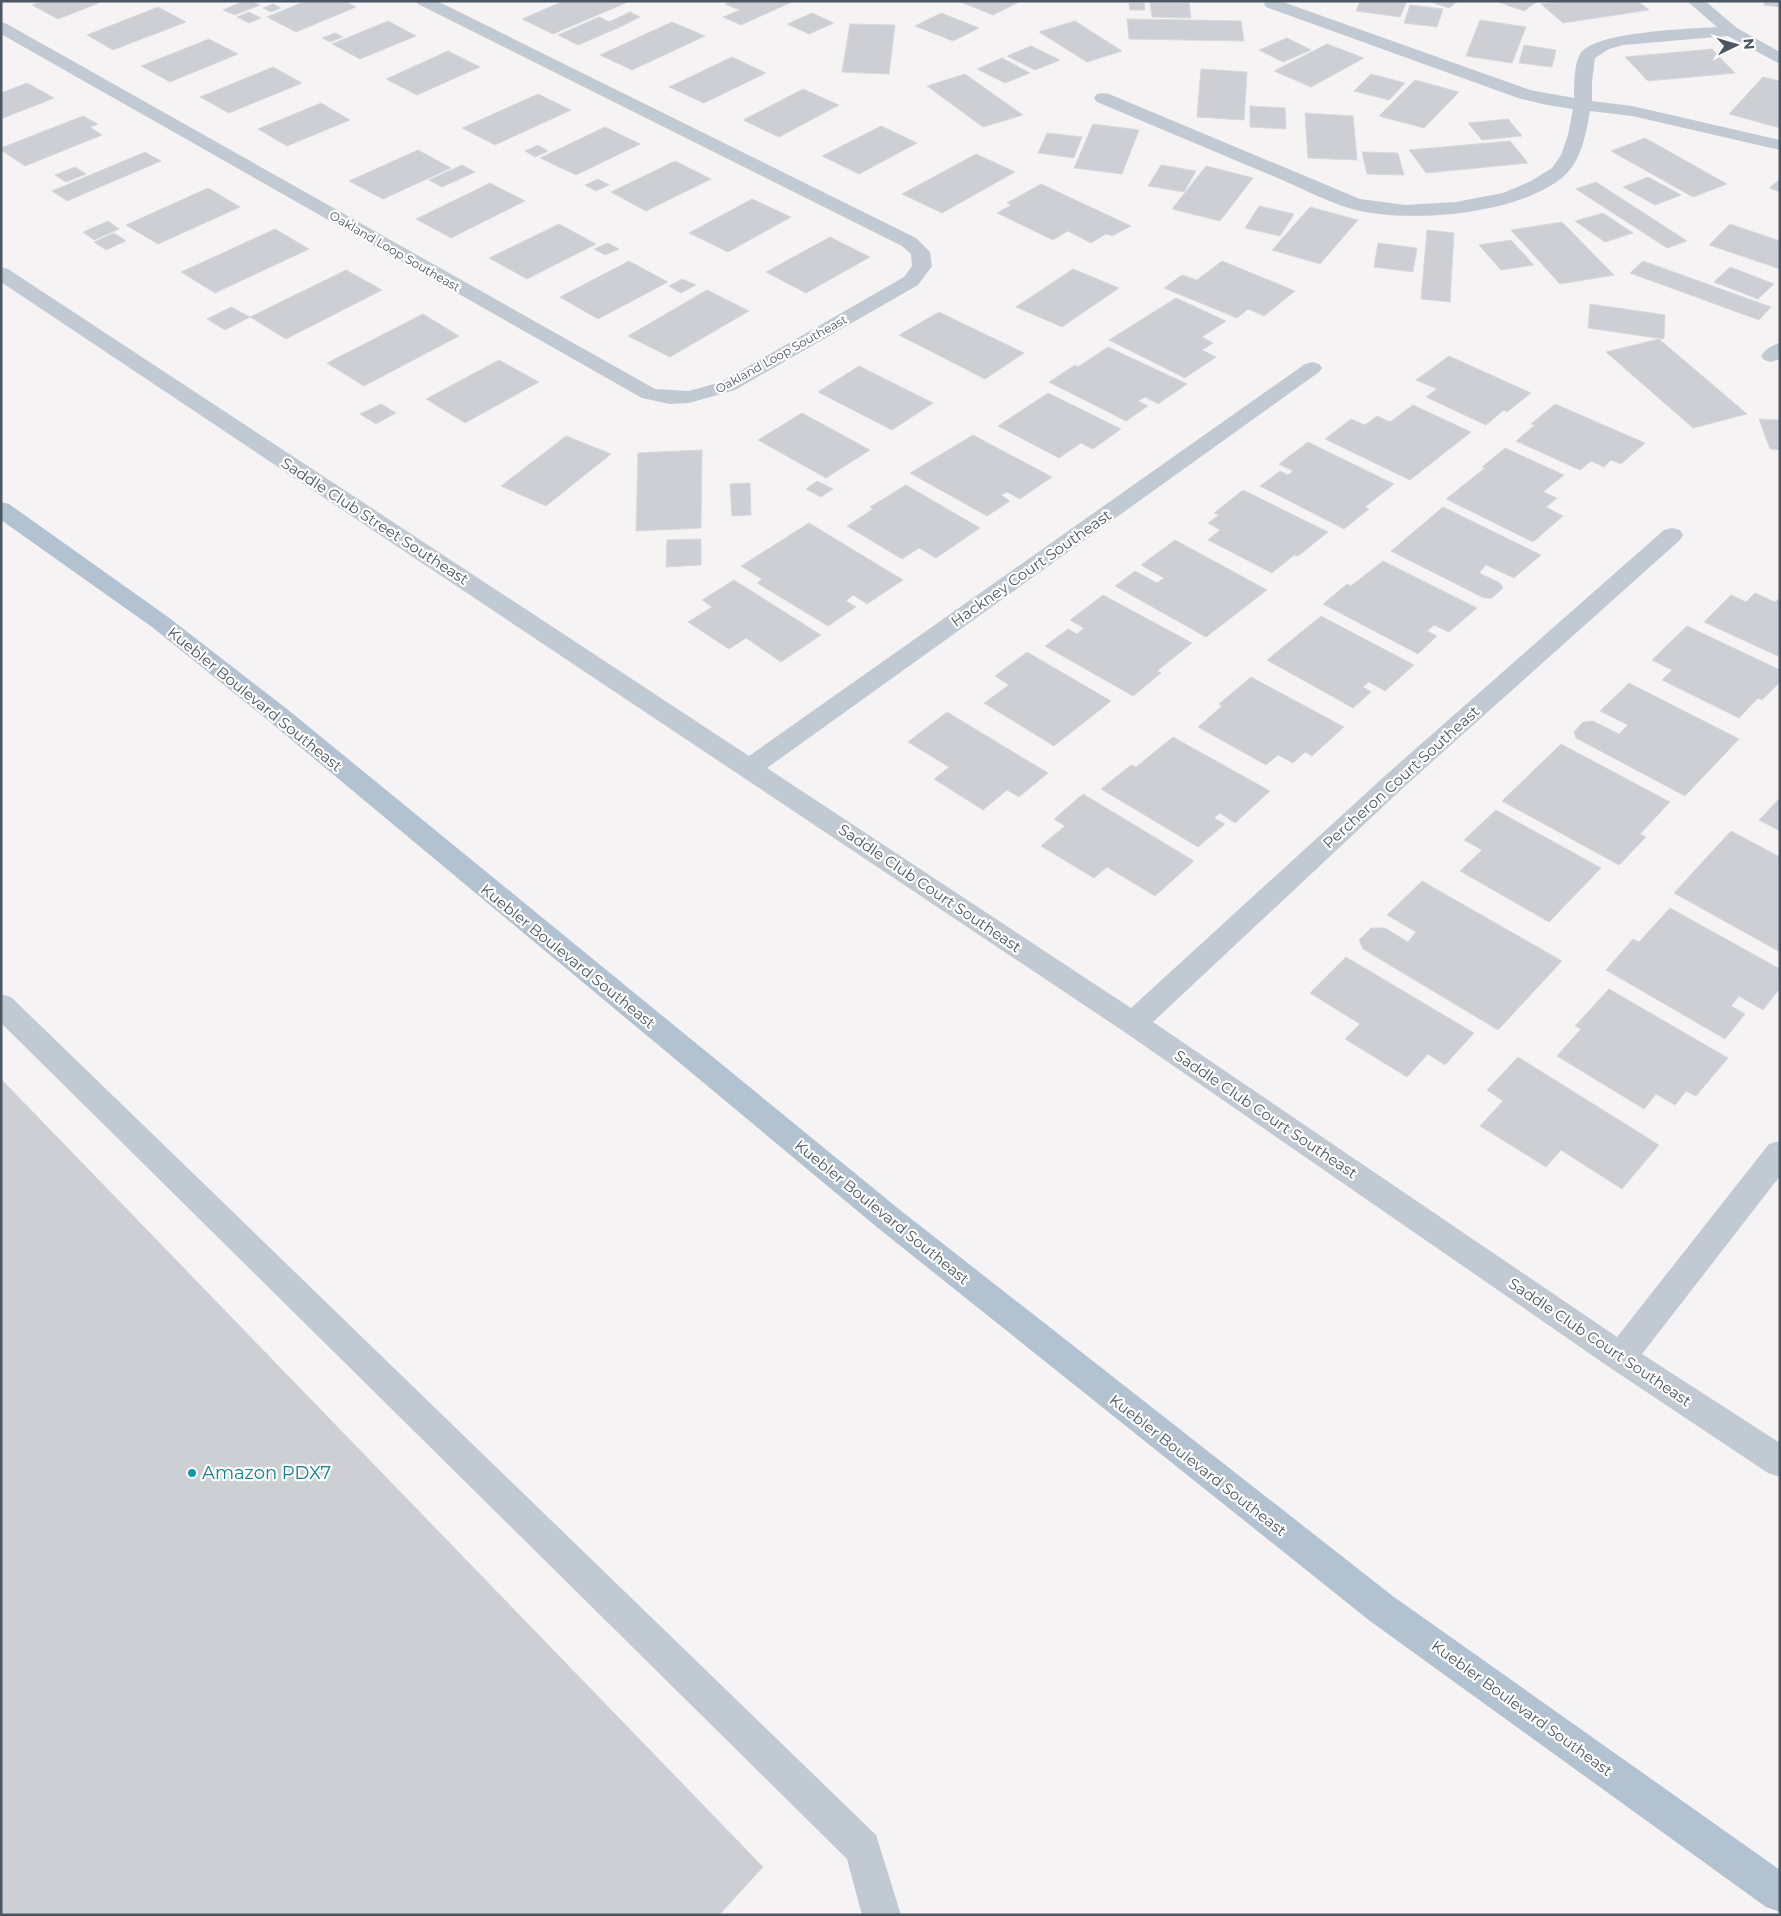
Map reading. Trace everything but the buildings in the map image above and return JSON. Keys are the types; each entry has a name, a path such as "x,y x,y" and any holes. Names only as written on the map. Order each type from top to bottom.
{"main road":[{"name":"Kuebler Boulevard Southeast","path":"1,509 160,622 278,715 881,1213 1382,1609 1780,1893"}],"street":[{"name":"Oakland Loop Southeast","path":"1,27 648,394 672,399 695,397 703,396 728,386 911,282 922,266 920,252 909,242 424,1"},
{"path":"1695,1 1731,31 1754,46 1780,59"},
{"path":"1272,4 1524,94 1547,100 1632,111 1780,145"},
{"path":"1102,98 1356,204 1405,211 1456,208 1508,197 1537,185 1558,172 1570,156 1583,104 1583,82 1587,56 1607,43 1731,31"},
{"name":"Saddle Club Street Southeast","path":"1,273 750,768"},
{"name":"Hackney Court Southeast","path":"750,768 1312,368"},
{"name":"Percheron Court Southeast","path":"1133,1023 1396,780 1672,535"},
{"name":"Saddle Club Court Southeast","path":"750,768 1133,1023 1620,1357 1780,1462"},
{"path":"1,1005 863,1848 882,1915"},
{"path":"1620,1357 1780,1153"}],"place":[{"name":"Amazon PDX7","path":"192,1473"}]}
